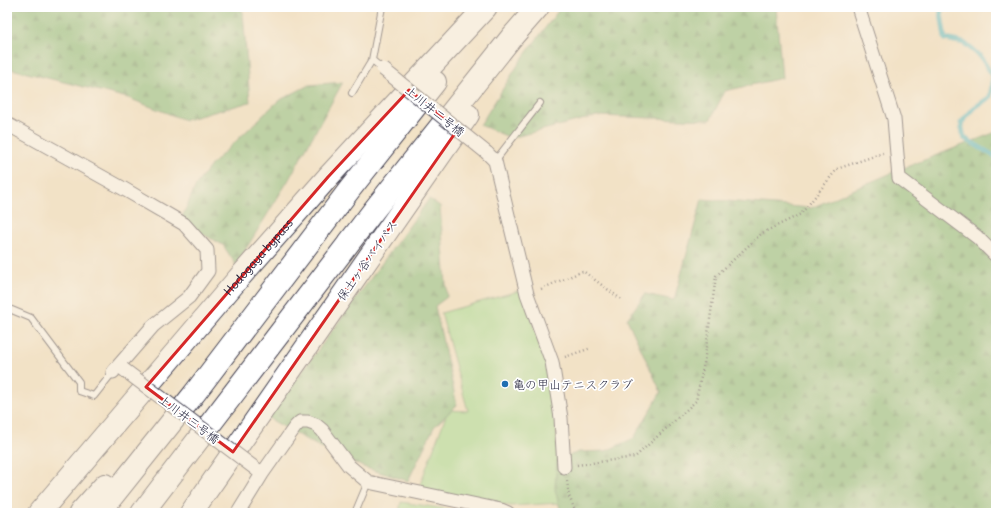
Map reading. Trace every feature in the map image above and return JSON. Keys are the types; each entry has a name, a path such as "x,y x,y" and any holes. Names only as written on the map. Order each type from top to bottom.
{"highway":[{"name":"Hodogaya bypass","path":"39,513 238,279 328,177 486,7"},
{"path":"99,513 189,400 350,189 495,7"},
{"path":"142,513 374,210 510,38 538,7"},
{"name":"保土ヶ谷バイパス","path":"191,513 543,7"},
{"path":"80,513 188,386 253,315"},
{"path":"156,513 181,478 234,392"}],"street":[{"path":"858,7 894,119 899,178 977,237 996,256"},
{"name":"上川井二号橋","path":"384,69 491,157"},
{"path":"7,124 184,224 207,250 208,271 189,297 153,326 118,369"},
{"path":"491,157 527,294 552,362 561,418 564,467"},
{"name":"上川井三号橋","path":"118,369 259,472"},
{"path":"238,513 259,472 294,427 300,422 308,422 316,425 322,430 349,466 368,482 501,510 508,513"}],"lane":[{"path":"352,93 372,60 382,7"},
{"path":"372,60 384,69"},
{"path":"491,157 540,103"},
{"path":"7,308 31,318 79,382 79,391 94,396 118,369"},
{"path":"355,513 368,482"}],"path":[{"path":"576,513 569,496 564,467 636,457 696,401 704,362 716,276 762,233 801,214 837,169 897,148"},
{"path":"527,294 583,271 622,300"},
{"path":"552,362 591,348"}],"highlighted area":[{"path":"409,90 458,129 233,452 146,387 328,177"}],"green space":[{"path":"7,7 239,7 243,12 250,102 185,120 128,98 7,68"},
{"path":"561,7 776,7 782,78 725,91 710,120 597,116 511,138 480,125 521,60"},
{"path":"343,82 288,181 236,265 223,245 180,222 196,185 212,164 278,101 309,85"},
{"path":"996,132 996,513 561,513 555,489 557,460 579,452 606,451 634,438 661,392 627,319 645,294 674,300 702,199 811,208 896,171"},
{"path":"429,199 440,206 447,297 435,306 457,405 434,427 408,481 363,467 314,444 268,418"},
{"name":"亀の甲山テニスクラブ","path":"522,290 546,363 555,405 560,503 511,506 418,490 448,410 468,411 441,313"},
{"path":"401,502 474,513 399,513"}],"waterway":[{"path":"940,7 945,39 964,43 980,56 993,76 990,97 974,108 961,123 964,138 996,157"}],"place":[{"name":"亀の甲山テニスクラブ","path":"505,384"}]}
